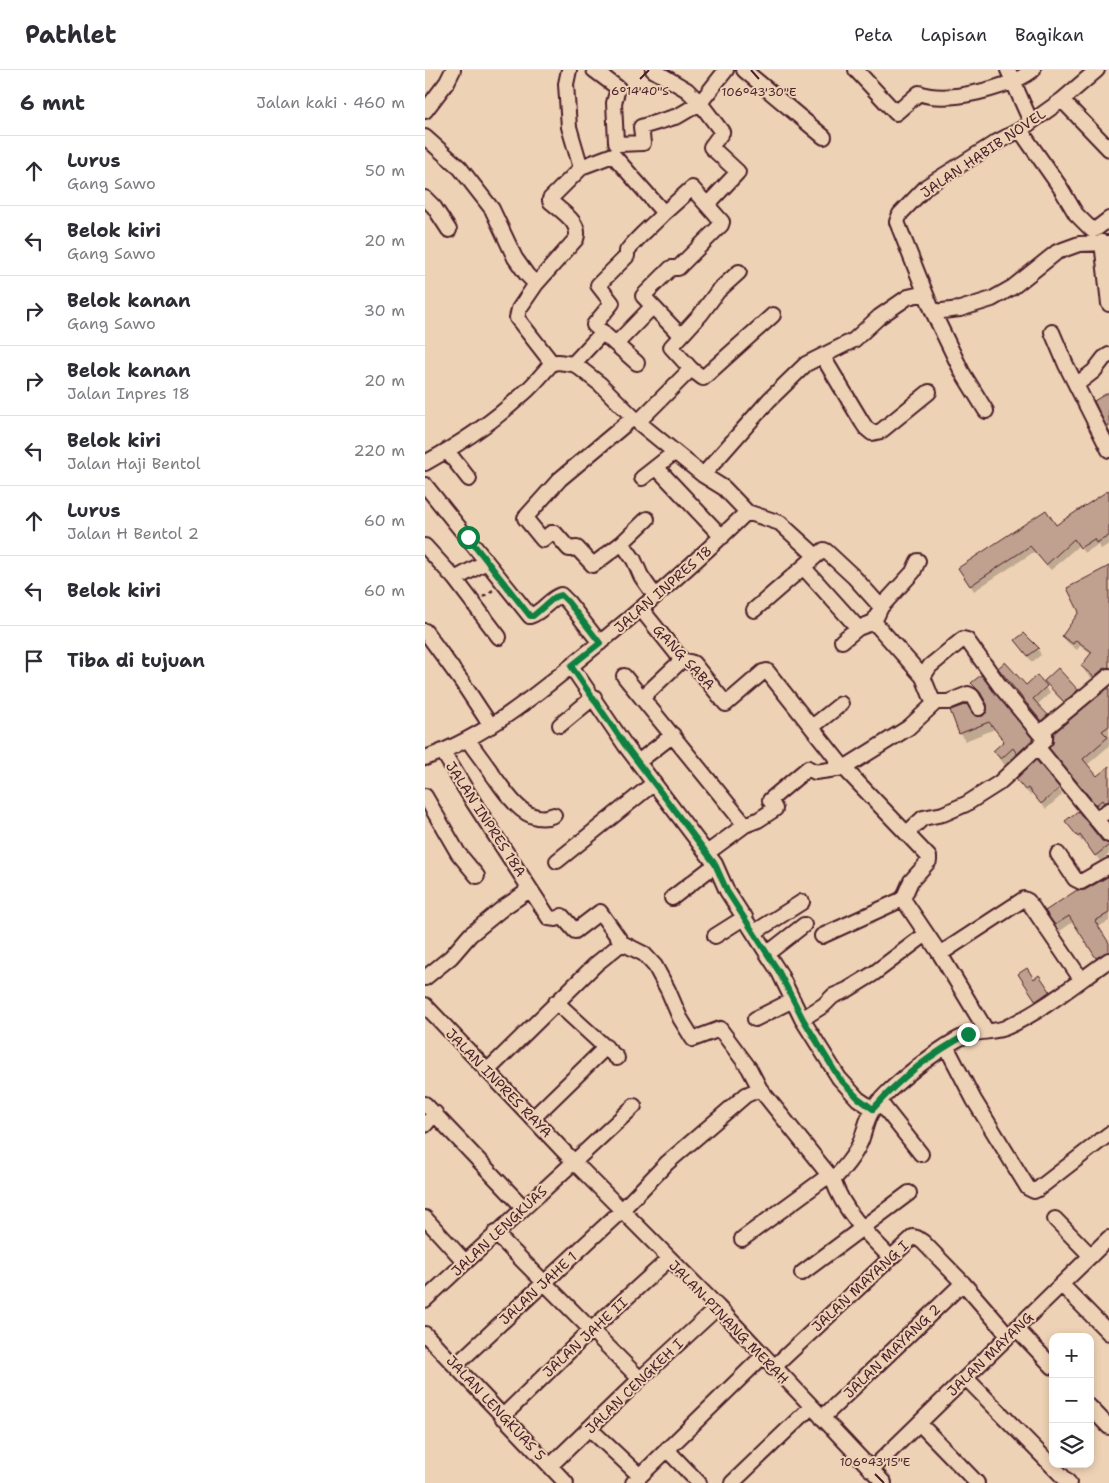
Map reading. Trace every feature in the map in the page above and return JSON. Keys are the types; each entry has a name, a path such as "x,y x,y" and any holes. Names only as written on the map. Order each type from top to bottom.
{"street":[{"path":"425,111 447,82 453,70"},
{"path":"552,363 517,318 519,309 537,283 576,239 577,230 575,225 550,201 579,172 581,167 569,127 566,84 569,70"},
{"path":"594,70 618,88 615,103 616,142 618,144 643,143 641,127 677,116 700,103 725,70"},
{"path":"653,70 687,90 700,103 722,132 711,147 738,172 707,205"},
{"path":"744,70 824,137"},
{"path":"856,70 896,113 919,93 928,97 963,96 1011,76 1033,70"},
{"name":"JALAN HABIB NOVEL","path":"986,411 963,372 933,312 897,222 900,214 927,186 1025,126 1062,100 1097,70"},
{"path":"1011,76 1025,126 1075,214 1092,230 1097,229 1109,219"},
{"path":"1062,100 1109,149"},
{"path":"425,137 460,168 487,202 515,258 527,275 537,283"},
{"path":"581,167 613,155 664,213"},
{"path":"637,363 593,324 612,303 599,288 599,283 627,256 628,249 664,213 693,188 721,221 721,225 678,268 671,268 644,294 643,298 681,336"},
{"path":"425,198 449,230"},
{"path":"933,312 960,309 991,299 1013,287 1057,252 1079,244 1106,243 1109,304"},
{"path":"739,272 717,291 701,314 671,348 691,369 703,378 773,315"},
{"path":"703,475 769,400 806,364 854,340 891,307 908,296 925,293"},
{"path":"616,344 652,307"},
{"path":"573,364 603,332"},
{"path":"1052,332 1109,450"},
{"path":"1076,385 1094,371 1104,358 1109,355"},
{"path":"823,356 862,422 872,433 881,431 929,392"},
{"path":"425,463 447,451 505,410 525,393 552,363 573,364 599,384 635,420 703,475 724,488 747,512 780,523 816,556"},
{"path":"647,520 622,544 593,565 577,548 569,549 555,533 543,540 525,518 560,479 635,420 691,369"},
{"path":"447,451 469,479"},
{"path":"642,478 675,452"},
{"path":"656,467 722,537"},
{"path":"425,485 530,616 555,597 561,595 600,643"},
{"name":"JALAN INPRES 18","path":"425,758 471,744 491,726 571,666 641,609 722,537 747,512"},
{"path":"622,544 634,560 641,576 655,596"},
{"path":"425,546 455,579 499,637"},
{"path":"754,610 824,550 854,577 881,607"},
{"path":"842,642 858,628 874,622 881,607 913,572 918,561"},
{"path":"455,579 486,562"},
{"path":"804,568 858,628"},
{"name":"GANG SABA","path":"641,609 683,660 693,663 727,704 766,671 812,727"},
{"path":"672,898 745,825 758,820 775,809 770,800 808,768 815,772 844,768 908,728 933,707 934,702 923,677 874,622"},
{"path":"425,631 491,726"},
{"path":"923,677 931,666 945,654 963,640 967,640 1109,835"},
{"path":"643,697 683,660"},
{"path":"571,666 638,762 711,859 727,891 768,953 803,1019 839,1078 858,1098 876,1105 921,1154"},
{"path":"624,676 643,697 745,825"},
{"path":"907,833 923,818 947,812 966,804 999,783 1041,744 1045,728 1109,676"},
{"path":"934,702 948,702 969,694 979,708"},
{"path":"560,724 594,697"},
{"path":"822,936 903,899 911,881 929,861 907,833 844,768 812,727 841,704"},
{"path":"638,762 673,735"},
{"path":"471,744 511,800 533,816 540,818 554,816"},
{"name":"JALAN INPRES 18A","path":"443,752 474,804 549,918 556,919 562,916 575,931 600,912 622,942"},
{"path":"557,861 654,783"},
{"path":"425,796 458,853 477,876"},
{"path":"1096,819 1109,810"},
{"path":"1058,854 1075,879 1081,882 1109,866"},
{"path":"425,978 451,957 470,935 503,908 525,894 527,886"},
{"path":"903,899 941,954 986,1030"},
{"path":"941,954 1024,899 1028,901 1081,979"},
{"path":"755,932 802,902"},
{"path":"715,936 745,917"},
{"path":"768,953 804,925"},
{"path":"803,1019 824,1005 833,996 873,974 927,934"},
{"path":"487,1071 556,1002 622,942 644,954 655,966 680,1018 693,1040 720,1029 749,1068 760,1089 830,1178 861,1228 891,1258"},
{"path":"742,1239 830,1178 859,1145 876,1105 904,1078 946,1046 968,1034 1004,1029 1046,1005 1109,960"},
{"path":"755,1019 793,1000"},
{"path":"556,1002 617,1058"},
{"name":"JALAN INPRES RAYA","path":"425,1005 573,1162"},
{"path":"946,1046 974,1100 1028,1188 1034,1191 1038,1189 1109,1134"},
{"path":"533,1118 606,1047"},
{"name":"JALAN JAHE 1","path":"456,1366 544,1281 621,1211 675,1157 746,1095 760,1089"},
{"path":"425,1104 524,1208"},
{"name":"JALAN LENGKUAS","path":"425,1300 634,1106"},
{"path":"425,1125 435,1114"},
{"name":"JALAN PINANG MERAH","path":"573,1162 718,1308 884,1483"},
{"path":"802,1273 909,1193"},
{"path":"425,1218 465,1262"},
{"path":"1055,1219 1091,1256"},
{"path":"495,1233 641,1379"},
{"name":"JALAN MAYANG I","path":"773,1368 913,1237 917,1238 1012,1332 1049,1364"},
{"name":"JALAN MAYANG","path":"871,1470 1108,1241"},
{"name":"JALAN JAHE II","path":"502,1417 591,1330 669,1259"},
{"name":"JALAN MAYANG 2","path":"822,1418 963,1283"},
{"path":"1062,1285 1109,1333"},
{"name":"JALAN CENGKEH I","path":"550,1466 718,1308"},
{"name":"JALAN LENGKUAS 5","path":"425,1334 566,1483"},
{"path":"589,1428 637,1480 670,1452 763,1356"},
{"path":"965,1378 1069,1483"},
{"path":"732,1483 811,1407"},
{"path":"1094,1411 1109,1427"},
{"path":"919,1423 977,1483"},
{"path":"670,1452 699,1483"}],"path":[{"path":"473,603 503,583"}],"building":[{"path":"1109,392 1109,427 1107,428 1094,401"},
{"path":"1109,490 1109,536 1096,543 1094,539 1080,548 1074,539 1046,565 1030,546 970,586 958,568 1046,510 1056,525"},
{"path":"1109,566 1109,667 1103,669 1094,677 1081,666 1092,652 1076,640 1073,644 1062,636 1079,612 1067,588"},
{"path":"1024,633 1039,648 1028,656 1015,640"},
{"path":"1005,662 1026,685 1037,675 1047,686 1033,699 1048,715 1041,721 998,668"},
{"path":"1058,668 1078,690 1064,702 1044,681"},
{"path":"981,675 1033,739 1017,754 1013,748 1001,759 993,751 1004,741 989,722 959,734 950,710 967,704 975,716 983,716 987,712 987,704 980,692 971,683"},
{"path":"1109,687 1109,726 1102,731 1108,737 1083,759 1097,776 1109,766 1109,801 1104,803 1102,800 1096,805 1049,748 1053,743 1054,733"},
{"path":"1036,760 1060,788 1041,804 1028,788 1025,790 1016,779"},
{"path":"1078,811 1102,841 1109,844 1095,856 1080,835 1078,837 1065,821"},
{"path":"1109,876 1109,913 1095,921 1109,943 1109,951 1096,958 1069,916 1055,925 1045,911 1077,890 1085,890"},
{"path":"1027,968 1034,979 1039,975 1050,991 1036,1001 1018,974"}],"route":[{"path":"468,537 530,616 533,616 555,597 561,595 600,643 571,666 625,745 715,864 727,891 779,972 803,1019 839,1078 858,1098 873,1109 904,1078 946,1046 968,1034"}]}
